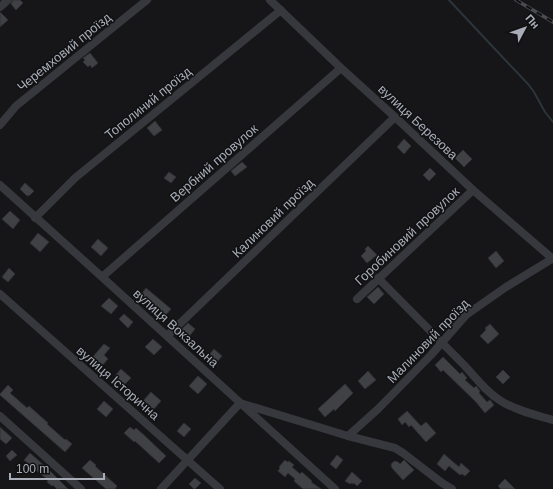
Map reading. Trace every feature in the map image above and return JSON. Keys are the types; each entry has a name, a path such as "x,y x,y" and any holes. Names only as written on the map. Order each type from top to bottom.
{"street":[{"path":"0,7 8,0"},
{"name":"Черемховий проїзд","path":"0,125 16,106 147,0"},
{"name":"вулиця Березова","path":"270,0 473,190 553,259"},
{"name":"Тополиний проїзд","path":"36,218 75,178 280,10"},
{"name":"Вербний провулок","path":"102,277 341,68"},
{"name":"Калиновий проїзд","path":"167,336 395,117"},
{"name":"вулиця Вокзальна","path":"0,185 335,489"},
{"name":"Горобиновий провулок","path":"356,299 473,190"},
{"name":"Малиновий проїзд","path":"348,436 378,409 442,343 466,315 506,287 553,259"},
{"path":"378,278 495,397 513,407 553,420"},
{"name":"вулиця Історична","path":"0,294 220,489"},
{"path":"161,489 240,402 348,436 395,448 452,489"},
{"path":"0,416 81,489"}],"building":[{"path":"13,0 20,0 23,3 16,10 11,4"},
{"path":"0,12 8,20 0,27"},
{"path":"90,53 98,63 92,68 90,65 88,67 83,62 85,60 83,58"},
{"path":"155,121 162,130 154,136 147,128"},
{"path":"404,139 411,146 404,154 397,147"},
{"path":"463,150 472,159 464,167 455,158"},
{"path":"242,162 247,167 235,176 231,171"},
{"path":"430,168 436,174 429,181 423,175"},
{"path":"169,172 176,177 171,183 164,178"},
{"path":"25,183 34,191 27,196 20,189"},
{"path":"10,211 20,220 13,229 2,219"},
{"path":"38,233 49,242 40,252 30,243"},
{"path":"98,239 108,248 101,256 91,247"},
{"path":"368,246 377,255 367,263 361,256 366,251 365,249"},
{"path":"496,251 504,261 496,268 488,258"},
{"path":"9,268 15,274 8,282 2,277"},
{"path":"378,287 384,294 374,304 367,297"},
{"path":"146,288 171,309 164,317 140,296"},
{"path":"109,298 118,306 111,314 101,306"},
{"path":"124,314 133,322 128,328 119,319"},
{"path":"188,323 195,329 188,338 180,331"},
{"path":"490,324 499,334 488,344 480,336 486,330 485,328"},
{"path":"153,339 162,347 154,355 145,347"},
{"path":"104,344 110,348 104,355 108,359 101,367 91,359"},
{"path":"214,349 222,356 217,362 208,356"},
{"path":"443,357 460,374 462,372 467,378 465,380 474,388 476,386 480,391 479,393 487,402 490,400 494,405 485,413 476,402 443,370 441,372 435,365"},
{"path":"121,369 131,378 124,385 115,376"},
{"path":"503,370 510,377 503,384 496,377"},
{"path":"368,371 376,380 365,389 358,381"},
{"path":"198,376 207,384 198,394 189,386"},
{"path":"345,384 353,393 335,411 334,409 325,417 318,409"},
{"path":"8,385 13,390 10,393 27,408 29,406 65,440 66,439 72,444 65,452 0,395"},
{"path":"151,392 161,401 153,410 143,401"},
{"path":"104,401 113,409 106,417 97,409"},
{"path":"407,411 421,426 426,422 436,433 426,442 411,425 409,427 405,422 402,425 398,419"},
{"path":"184,423 191,429 184,437 177,431"},
{"path":"0,427 12,438 6,444 0,439"},
{"path":"130,427 134,430 136,428 166,456 159,463 124,433"},
{"path":"12,450 17,455 10,461 6,456"},
{"path":"30,453 68,489 57,489 47,482 48,480 24,460"},
{"path":"444,454 459,467 461,463 470,471 465,476 462,474 460,475 449,466 445,471 437,464"},
{"path":"337,455 343,460 336,469 330,464"},
{"path":"90,460 117,486 115,489 106,489 82,468"},
{"path":"285,460 294,465 292,467 300,474 302,472 312,481 311,482 321,489 303,489 288,473 285,477 278,471 280,468 279,467"},
{"path":"404,460 414,470 403,480 391,465 395,461 400,464"},
{"path":"352,472 362,481 357,486 354,483 350,484 345,481"},
{"path":"195,478 201,483 194,489 189,484"},
{"path":"505,479 515,489 501,489 498,486"}],"waterway":[{"path":"449,0 528,84 553,122"}],"railway":[{"path":"516,0 553,22"}]}
